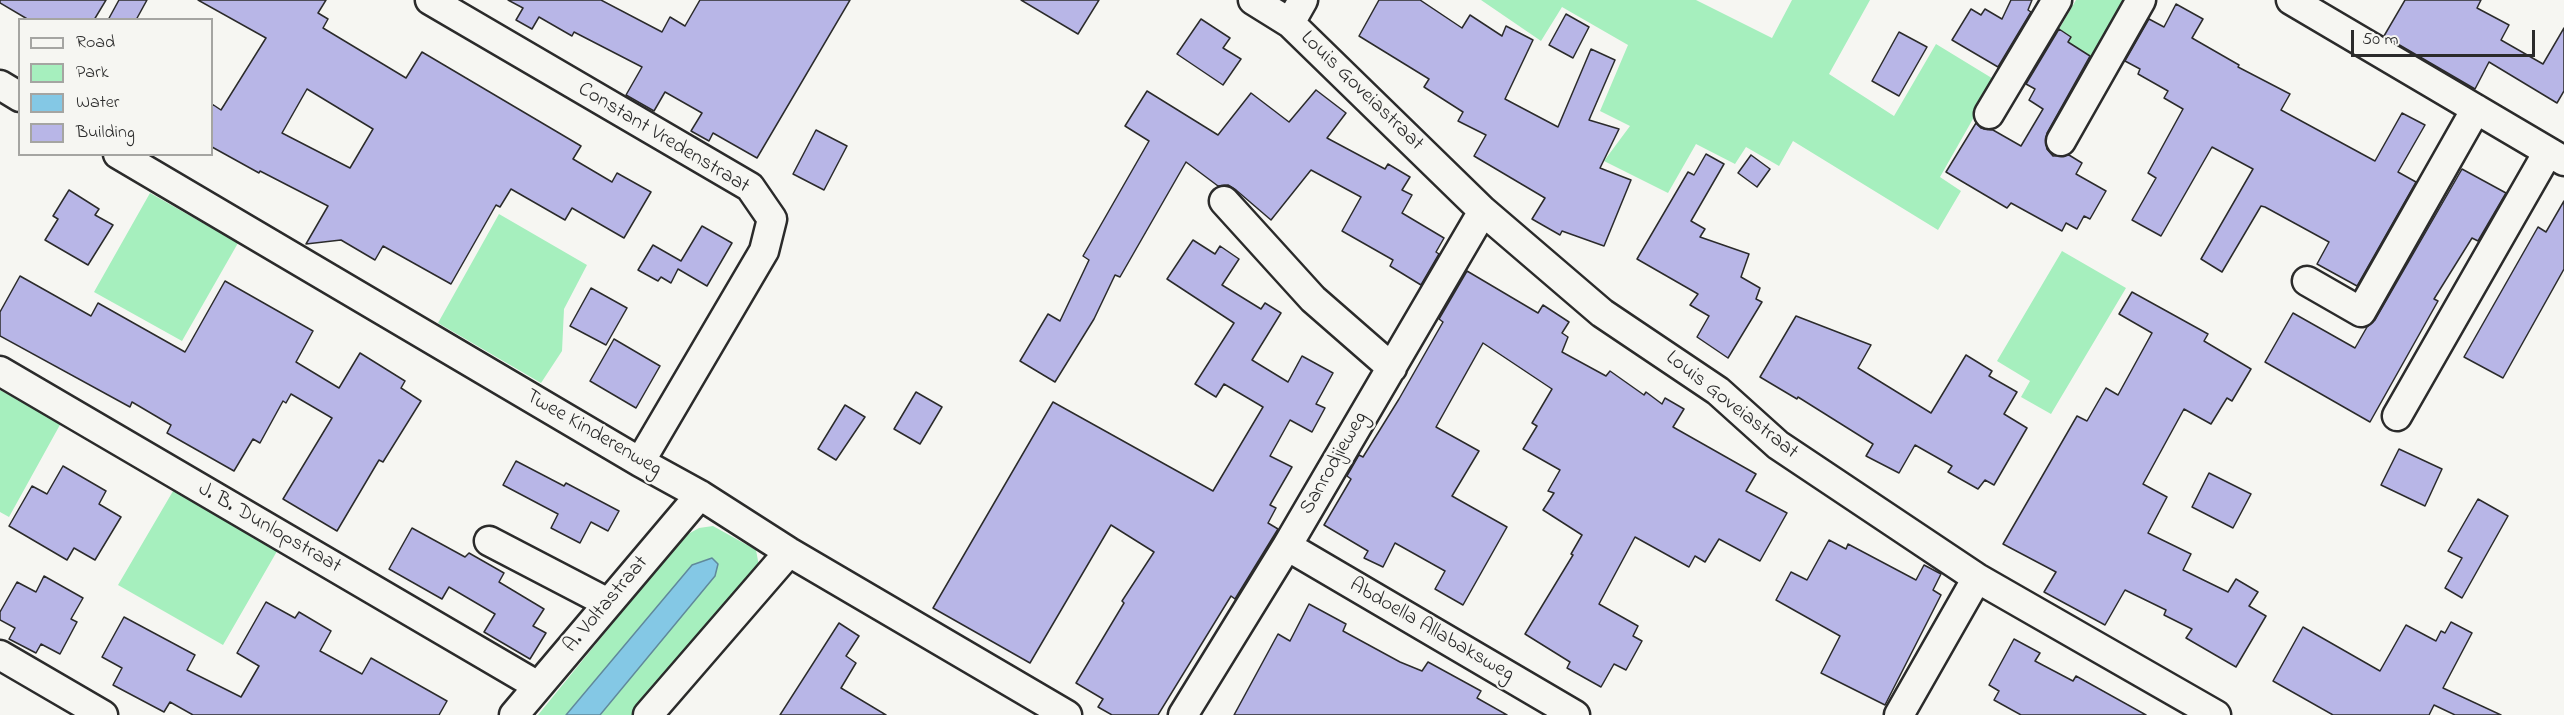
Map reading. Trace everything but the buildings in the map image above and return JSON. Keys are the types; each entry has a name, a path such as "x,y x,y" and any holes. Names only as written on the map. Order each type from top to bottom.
{"street":[{"name":"Constant Vredenstraat","path":"430,0 750,188 772,219 764,251 640,462"},
{"name":"Louis Goveiastraat","path":"1253,0 1297,11 1484,211 1602,313 1718,391 1778,445 1977,578 2216,715"},
{"path":"1989,114 2057,0"},
{"path":"2061,141 2141,0"},
{"path":"2291,0 2556,157 2397,416"},
{"path":"0,85 18,96"},
{"path":"2307,281 2361,312 2476,109"},
{"name":"Twee Kinderenweg","path":"121,156 640,462 700,495 789,552 1067,715"},
{"path":"1224,201 1313,298 1392,368"},
{"name":"Sanrodjieweg","path":"1183,715 1287,546 1484,211"},
{"name":"J. B. Dunlopstraat","path":"0,371 538,686"},
{"name":"A. Voltastraat","path":"514,715 700,495"},
{"path":"489,541 608,603"},
{"name":"Abdoella Allabaksweg","path":"1287,546 1575,715"},
{"path":"648,715 789,552"},
{"path":"1899,715 1977,578"},
{"path":"0,655 103,715"}],"green space":[{"path":"1481,0 1696,0 1772,38 1792,0 1870,0 1829,74 1894,116 1936,44 1995,80 1940,177 1961,191 1938,230 1793,141 1779,166 1746,147 1735,164 1696,144 1668,193 1604,161 1630,126 1600,111 1628,45 1562,7 1541,41"},
{"path":"2076,0 2131,0 2096,59 2073,45 2065,46 2071,37 2059,29"},
{"path":"150,193 238,243 182,341 94,292"},
{"path":"499,214 587,265 564,309 562,351 541,383 438,323"},
{"path":"2062,251 2126,288 2051,414 2021,397 2030,381 1997,361"},
{"path":"0,390 61,423 9,517 0,512"},
{"path":"176,486 280,546 223,645 118,585"},
{"path":"713,526 756,550 759,566 635,715 600,715 629,680 608,666 566,715 538,715 683,537 699,528"}],"water":[{"path":"712,558 718,564 715,576 600,715 566,715 692,565"}]}
